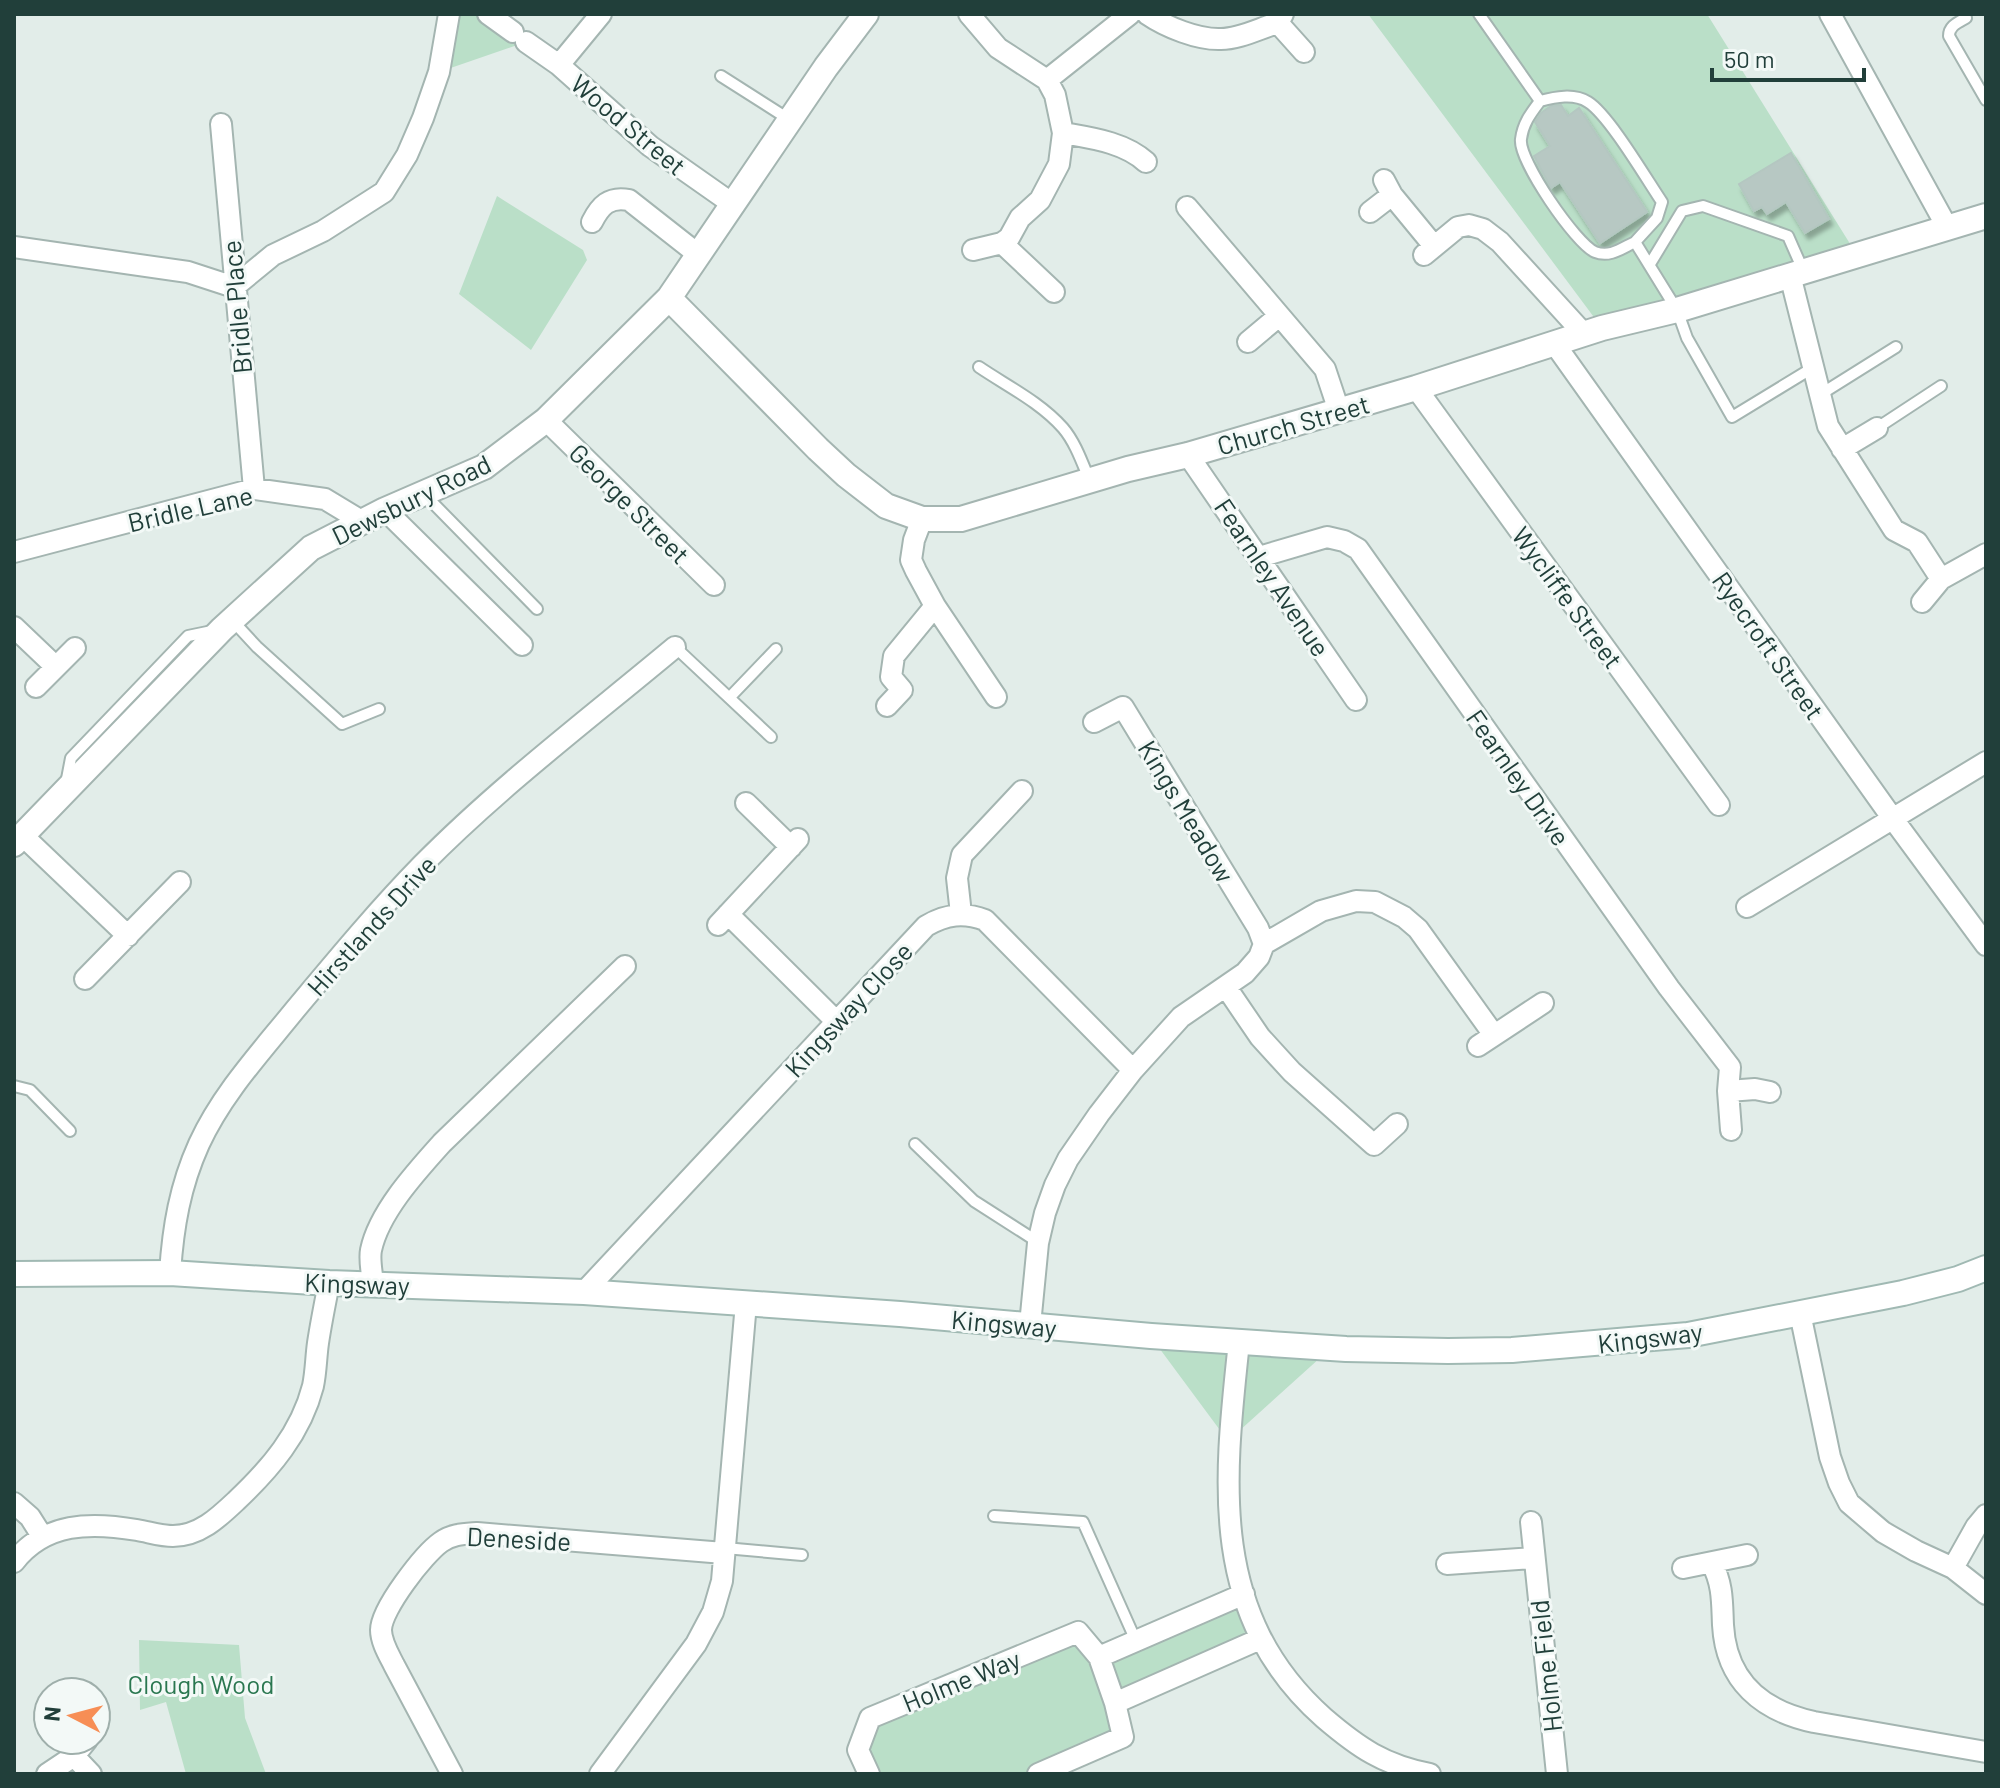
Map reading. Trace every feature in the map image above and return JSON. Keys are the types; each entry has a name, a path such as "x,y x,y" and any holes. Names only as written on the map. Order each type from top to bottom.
{"street":[{"path":"14,247 163,267 234,287 273,255 323,231 384,192 407,155 423,118 439,72 449,14"},
{"name":"Wood Street","path":"488,14 559,65 650,146 734,205"},
{"path":"559,65 601,14"},
{"name":"Dewsbury Road","path":"18,840 227,625 311,548 385,510 484,467 546,420 669,298 866,14"},
{"path":"969,14 998,48 1047,80 1055,95 1063,133 1059,164 1040,200 1020,218 1009,238 1002,243 973,250"},
{"path":"1047,80 1130,14"},
{"path":"1147,14 1169,26 1206,38 1222,39 1281,18 1304,52"},
{"path":"1830,14 1947,227"},
{"name":"Bridle Place","path":"221,124 254,489"},
{"path":"1063,133 1115,145 1135,152 1146,162"},
{"path":"1370,212 1388,187 1429,250 1458,227 1469,225 1483,229 1500,242 1584,334"},
{"path":"592,222 607,202 618,198 629,200 699,255"},
{"path":"1187,207 1325,369 1339,411"},
{"name":"Church Street","path":"669,298 846,475 886,506 922,519 961,519 1339,411 1554,343 1677,310 1986,216"},
{"path":"1002,243 1054,292"},
{"path":"1797,273 1828,426 1894,530 1917,542 1941,579"},
{"path":"1248,342 1279,316"},
{"name":"Ryecroft Street","path":"1554,343 1986,945"},
{"name":"Wycliffe Street","path":"1416,388 1719,805"},
{"name":"George Street","path":"546,420 714,585"},
{"path":"1842,449 1877,428"},
{"name":"Fearnley Avenue","path":"1188,455 1356,700"},
{"name":"Bridle Lane","path":"14,552 254,489 325,499 363,522"},
{"path":"385,510 522,645"},
{"path":"922,519 911,560 935,606 996,697"},
{"name":"Fearnley Drive","path":"1259,557 1327,537 1344,541 1358,549 1660,975 1730,1067 1731,1130"},
{"path":"1922,602 1941,579 1986,554"},
{"path":"887,706 902,690 891,677 894,656 935,606"},
{"path":"14,627 56,667"},
{"name":"Hirstlands Drive","path":"170,1273 173,1227 183,1184 200,1142 221,1103 249,1067 327,972 423,865 511,784 675,647"},
{"path":"36,687 75,648"},
{"name":"Kings Meadow","path":"1094,722 1123,707 1258,928 1264,944"},
{"path":"1747,907 1986,762"},
{"path":"1022,791 962,855 957,878 961,914 985,920 996,929 1133,1070"},
{"path":"746,803 795,843 723,920 836,1021"},
{"path":"18,840 128,936"},
{"path":"85,979 180,882"},
{"path":"1030,1325 1038,1243 1045,1213 1068,1159 1133,1070 1181,1017 1245,973 1259,957 1264,944 1321,911 1356,901 1375,902 1404,917 1418,929 1486,1041 1543,1003"},
{"name":"Kingsway Close","path":"584,1292 926,926 936,920 961,914"},
{"path":"373,1283 370,1252 396,1199 442,1143 625,966"},
{"path":"1226,987 1260,1037 1292,1072 1374,1145 1397,1124"},
{"path":"1728,1091 1755,1089 1770,1092"},
{"name":"Kingsway","path":"14,1274 170,1273 329,1283 584,1292 1239,1342 1355,1349 1512,1350 1688,1335 1903,1293 1958,1279 1986,1268"},
{"path":"14,1562 42,1536 77,1525 99,1524 175,1536 201,1530 227,1510 285,1450 299,1421 313,1386 329,1283"},
{"path":"600,1774 696,1644 713,1612 722,1581 746,1303"},
{"path":"1800,1313 1830,1457 1849,1503 1883,1532 1953,1568 1986,1594"},
{"path":"1239,1342 1228,1441 1227,1485 1235,1564 1260,1639 1297,1694 1350,1740 1374,1757 1430,1774"},
{"path":"14,1503 30,1517 42,1536"},
{"path":"1953,1568 1986,1515"},
{"name":"Holme Field","path":"1531,1522 1557,1774"},
{"name":"Deneside","path":"452,1774 394,1665 381,1629 387,1610 428,1554 441,1542 456,1534 477,1533 724,1550"},
{"path":"1683,1568 1747,1555"},
{"path":"1447,1564 1533,1558"},
{"path":"1712,1564 1719,1577 1725,1643 1730,1660 1752,1694 1769,1706 1788,1717 1986,1752"},
{"path":"1038,1774 1123,1737 1099,1657 1244,1594"},
{"name":"Holme Way","path":"869,1774 858,1750 870,1718 1078,1632 1099,1657"},
{"path":"1115,1703 1260,1639"},
{"path":"47,1774 74,1756 91,1774"}],"lane":[{"path":"1479,14 1540,101"},
{"path":"1966,18 1953,25 1949,36 1986,100"},
{"path":"721,76 791,121"},
{"path":"1560,96 1588,101 1612,128 1662,202 1657,218 1635,242 1610,254 1592,251 1529,171 1520,142 1526,119 1540,101 1560,96"},
{"path":"1650,264 1682,211 1703,206 1788,236 1797,273"},
{"path":"1635,242 1677,310 1687,338 1732,417 1814,367"},
{"path":"1821,394 1896,347"},
{"path":"979,367 1064,428 1089,481"},
{"path":"1877,428 1941,386"},
{"path":"425,495 537,609"},
{"path":"227,625 290,674 327,713 342,724 379,709"},
{"path":"675,647 771,737"},
{"path":"730,697 776,649"},
{"path":"14,1086 30,1090 70,1131"},
{"path":"915,1144 974,1201 1038,1243"},
{"path":"994,1516 1083,1522 1136,1641"},
{"path":"724,1550 802,1555"}],"green space":[{"path":"449,14 488,14 526,42 439,72"},
{"path":"1368,14 1707,14 1857,255 1602,328"},
{"path":"497,196 583,250 587,260 531,350 459,294"},
{"path":"1151,1337 1331,1348 1228,1441"},
{"path":"1244,1594 1260,1639 1115,1703 1123,1737 1038,1774 869,1774 858,1750 870,1718 1078,1632 1099,1657"},
{"name":"Clough Wood","path":"139,1640 239,1645 245,1718 266,1774 186,1774 166,1702 140,1710"}],"building":[{"path":"1561,105 1568,116 1579,108 1647,212 1600,243 1560,182 1551,188 1534,156 1550,146 1535,122 1551,106"},
{"path":"1791,153 1829,219 1805,233 1786,202 1767,214 1762,207 1754,211 1739,184"}]}
